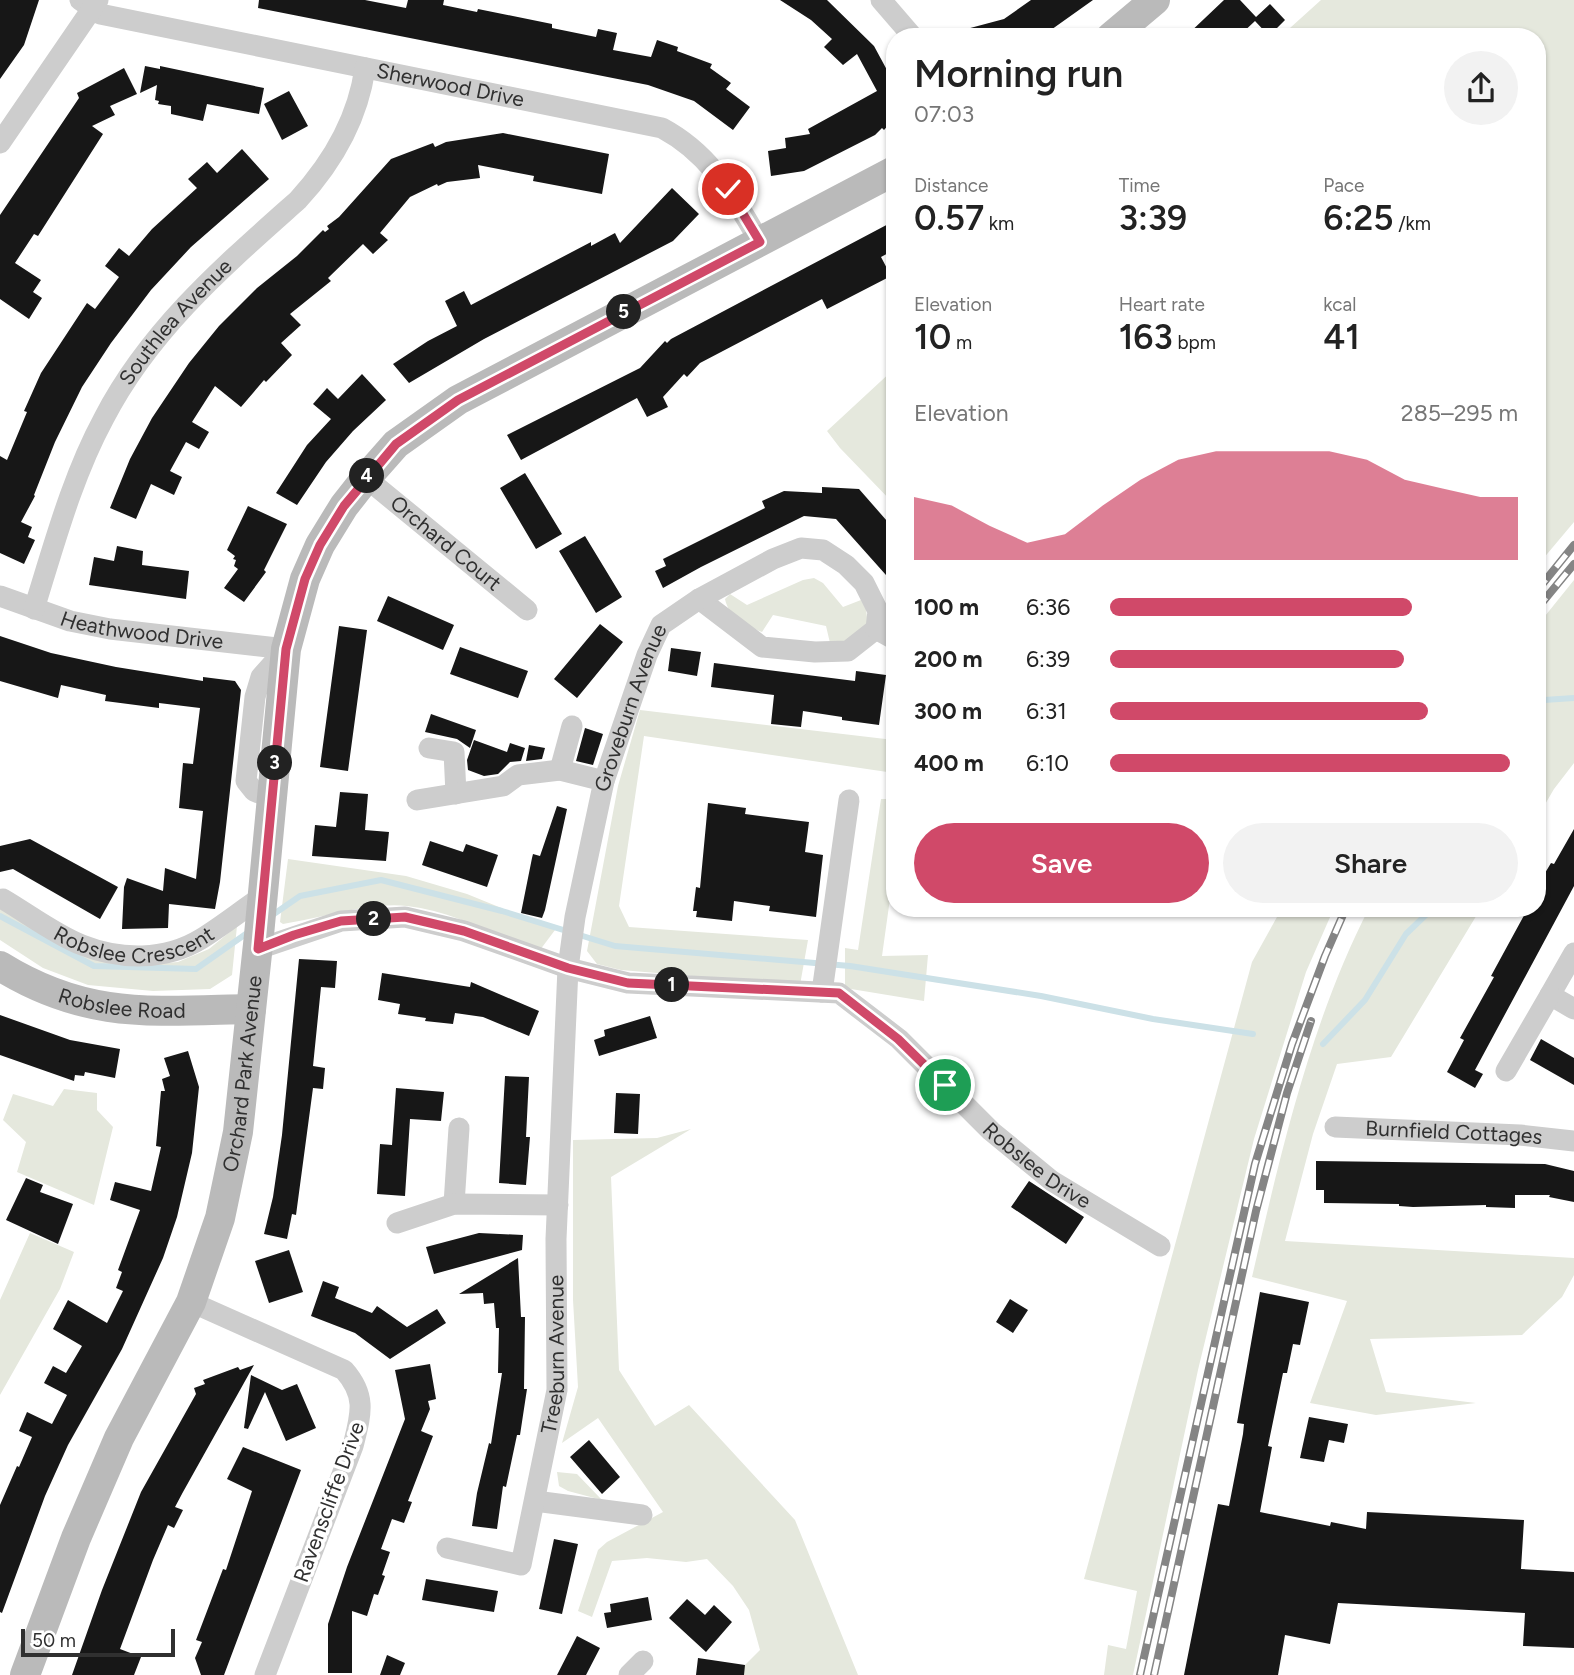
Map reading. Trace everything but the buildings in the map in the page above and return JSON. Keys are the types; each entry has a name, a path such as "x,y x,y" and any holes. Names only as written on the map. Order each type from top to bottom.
{"street":[{"path":"881,0 905,28"},
{"path":"1122,28 1155,0"},
{"path":"0,142 89,3"},
{"name":"Sherwood Drive","path":"89,3 100,14 662,128 684,140 714,169 760,242"},
{"name":"Southlea Avenue","path":"34,609 76,484 103,419 130,374 196,293 313,184 345,132 356,107 365,68"},
{"name":"Orchard Park Avenue","path":"25,1675 76,1538 119,1438 191,1301 220,1218 238,1132 286,649 305,579 320,545 344,506 396,444 458,400 886,175"},
{"name":"Orchard Court","path":"366,478 528,609"},
{"name":"Groveburn Avenue","path":"568,968 575,917 604,781 647,654 662,625 699,599 773,559 801,548 823,550 846,565 864,583 878,611 885,634"},
{"name":"Heathwood Drive","path":"0,596 69,621 110,629 286,649"},
{"path":"699,599 761,647 815,652 848,651 885,634"},
{"path":"560,770 572,726"},
{"path":"429,748 454,752 456,794"},
{"path":"417,800 503,786 518,775 560,770 604,781"},
{"path":"822,992 849,800"},
{"name":"Robslee Crescent","path":"3,899 80,945 115,955 152,956 260,923"},
{"name":"Robslee Drive","path":"260,923 294,935 341,921 405,917 464,931 568,968 628,983 839,993 898,1039 991,1131 1052,1181 1160,1245"},
{"path":"1506,1071 1574,953"},
{"name":"Robslee Road","path":"0,966 22,980 96,1006 136,1011 251,1009"},
{"name":"Treeburn Avenue","path":"447,1548 521,1565 535,1501 557,1390 555,1317 568,968"},
{"path":"1550,995 1574,1009"},
{"name":"Burnfield Cottages","path":"1335,1126 1574,1140"},
{"path":"454,1204 459,1128"},
{"path":"397,1223 454,1204 558,1205"},
{"name":"Ravenscliffe Drive","path":"191,1301 344,1370 357,1384 361,1416 353,1446 265,1675"},
{"path":"535,1501 642,1515"}],"shaded area":[{"path":"1321,0 1574,0 1574,522 1546,555 1546,28 1290,28"},
{"path":"886,376 886,496 840,448 827,431"},
{"path":"814,578 823,583 843,607 861,600 866,609 868,625 855,640 830,643 826,626 773,615 762,632 734,616 725,599 730,594 747,605 803,580"},
{"path":"1574,580 1574,763 1546,803 1546,615"},
{"path":"640,710 886,739 886,772 644,736 619,906 629,927 808,940 800,985 621,970 597,964 587,951 618,786"},
{"path":"881,799 886,799 887,917 882,956 928,955 924,1001 845,988 845,948 858,950"},
{"path":"288,859 406,876 467,894 555,930 540,950 530,950 455,917 392,905 361,908 283,924 280,922"},
{"path":"0,908 141,965 178,962 209,949 237,926 232,975 210,989 153,991 88,985 43,968 0,940"},
{"path":"1277,917 1330,917 1306,972 1254,1139 1198,1370 1133,1675 1104,1675 1108,1645 1126,1649 1137,1591 1084,1579 1252,962"},
{"path":"1365,917 1476,917 1391,1057 1337,1064 1313,1134 1285,1241 1574,1258 1574,1275 1562,1297 1522,1335 1370,1339 1386,1392 1476,1403 1376,1415 1310,1403 1347,1301 1252,1277 1299,1089 1348,952"},
{"path":"64,1089 97,1093 97,1110 113,1127 94,1205 17,1172 26,1142 3,1120 13,1094 53,1106"},
{"path":"691,1129 611,1177 619,1370 655,1426 689,1405 795,1520 858,1675 735,1675 760,1650 749,1610 733,1586 707,1559 686,1562 647,1558 612,1561 592,1617 578,1611 598,1550 607,1542 663,1512 598,1418 562,1443 578,1387 573,1300 573,1140 657,1138"},
{"path":"30,1233 74,1252 60,1289 0,1395 0,1300"},
{"path":"557,1472 577,1474 602,1500 559,1486"}],"waterway":[{"path":"1546,700 1574,698"},
{"path":"271,916 300,896 381,880 502,911 615,946 850,966 1041,996 1153,1019 1253,1034"},
{"path":"0,916 94,966 196,969 250,931"},
{"path":"1323,1044 1365,1000 1406,934 1424,917"}],"railway":[{"path":"1546,580 1574,545"},
{"path":"1546,598 1574,564"},
{"path":"1140,1675 1255,1164 1292,1044 1342,917"},
{"path":"1154,1675 1256,1211 1287,1093 1311,1021"}],"route":[{"path":"728,189 760,242 458,400 396,444 344,506 320,545 305,579 286,649 258,949 341,921 405,917 464,931 568,968 628,983 839,993 898,1039 945,1085"}]}
